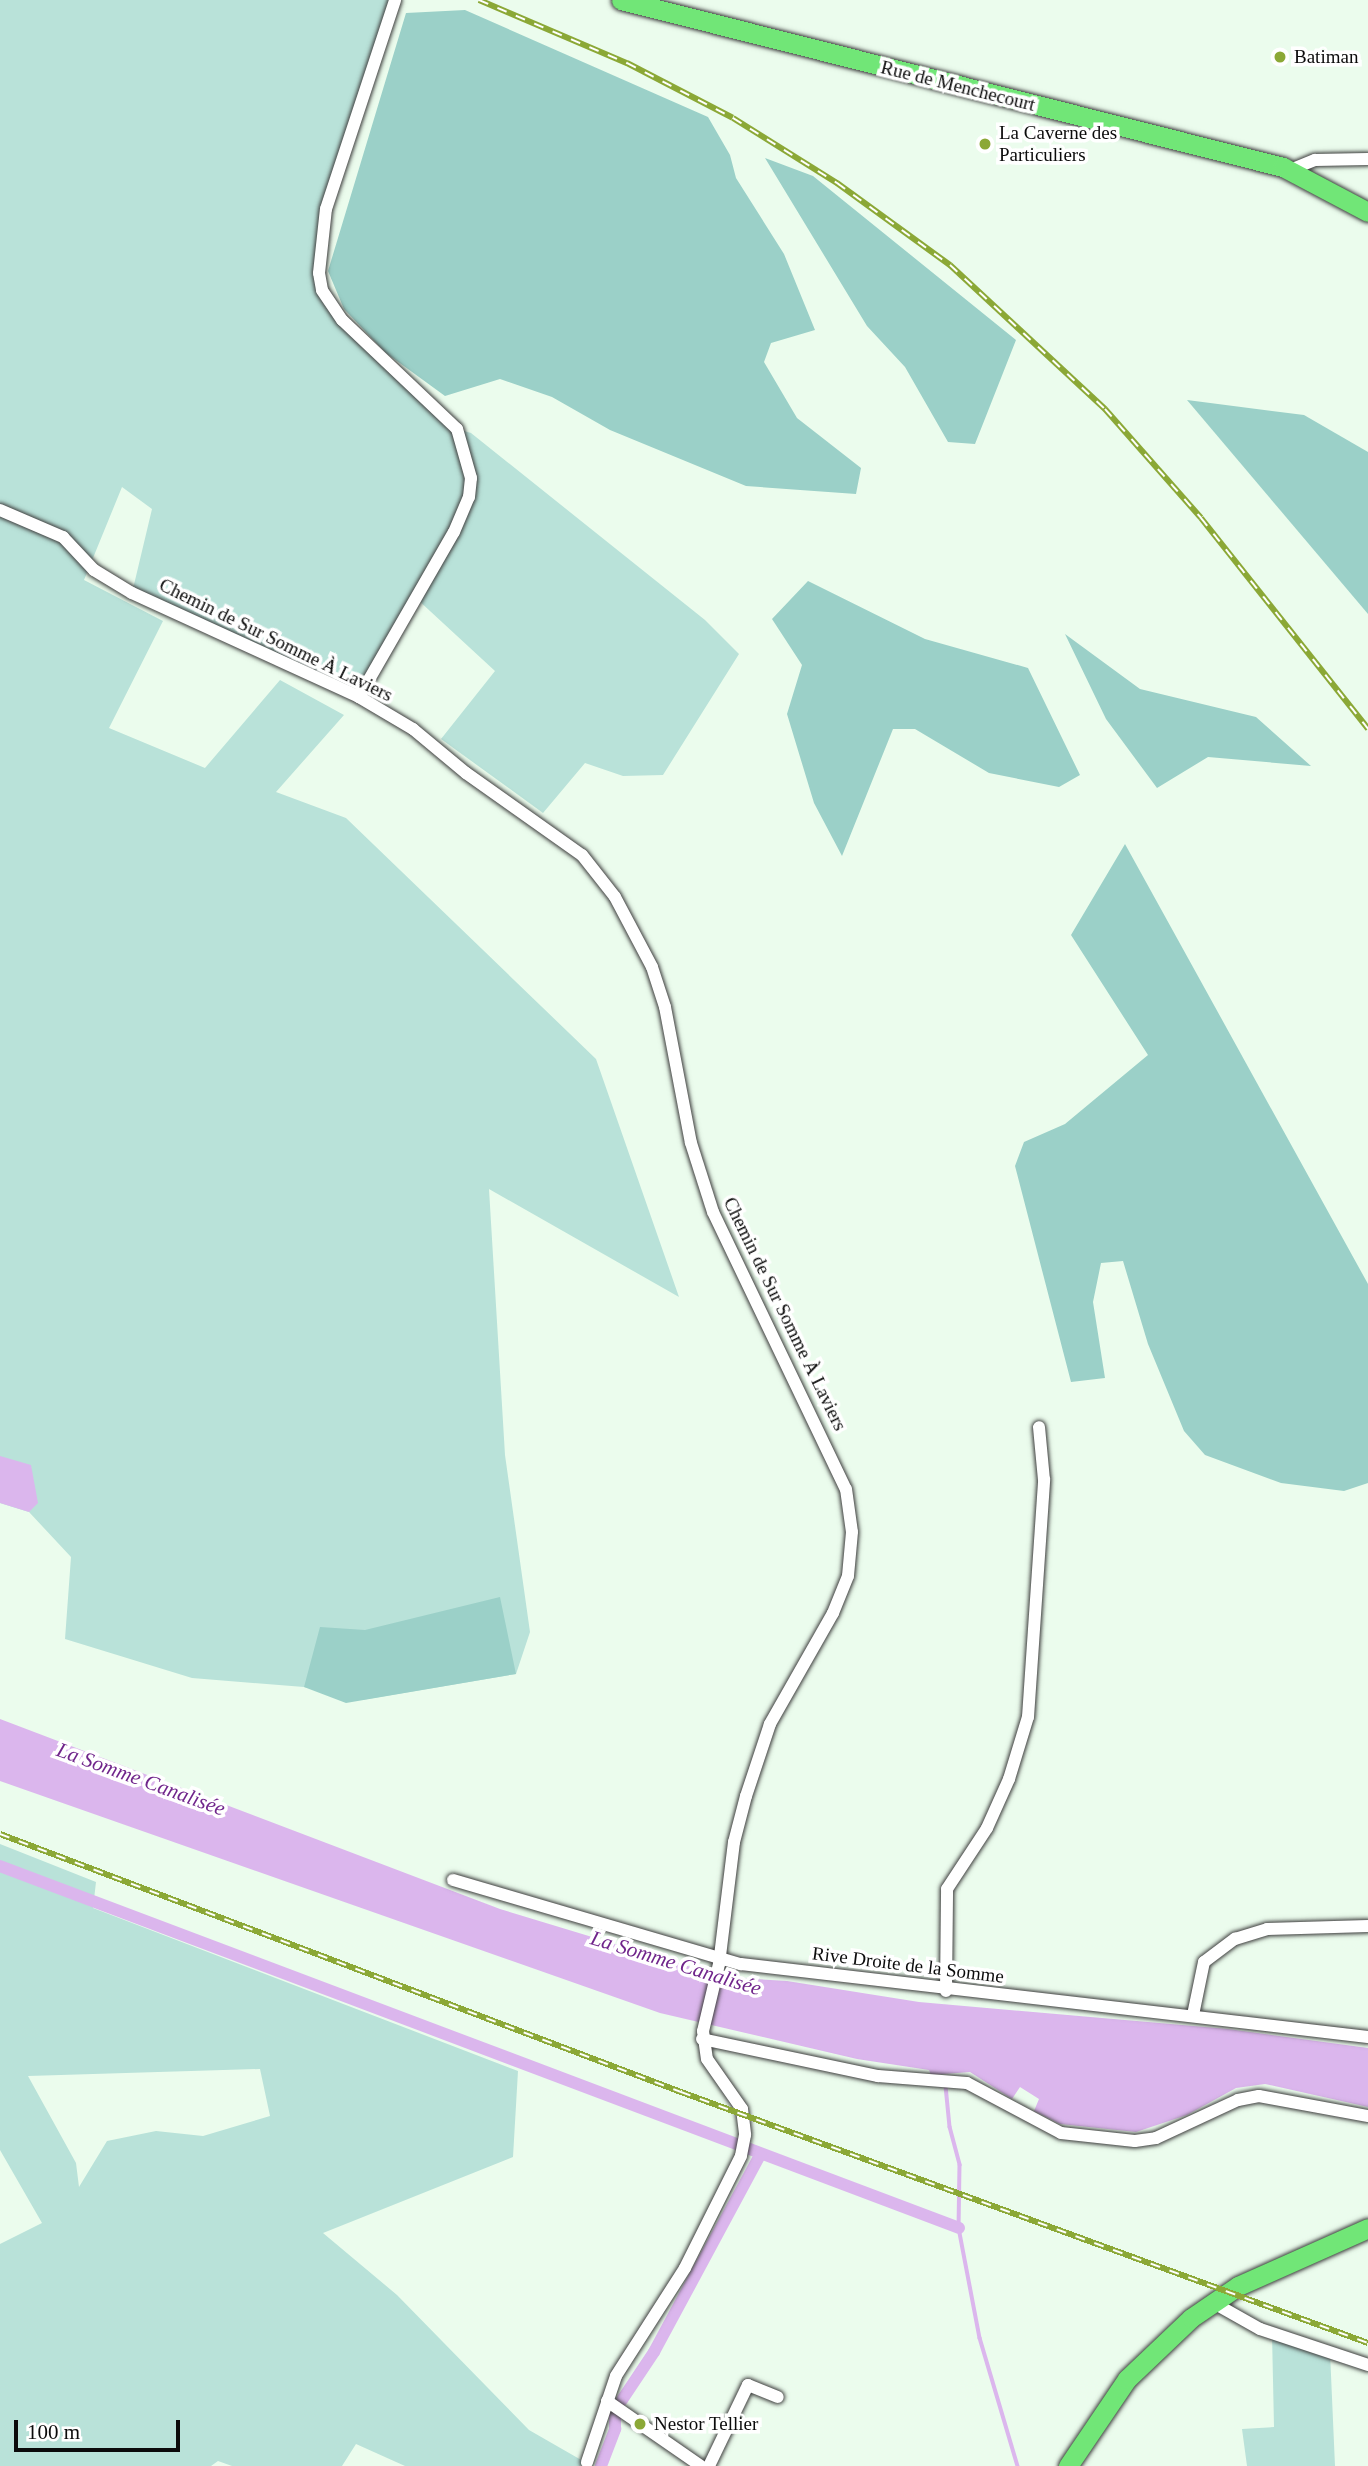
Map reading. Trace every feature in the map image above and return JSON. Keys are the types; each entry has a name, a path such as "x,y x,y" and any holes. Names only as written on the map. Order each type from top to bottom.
{"main road":[{"name":"Rue de Menchecourt","path":"621,0 1290,170 1310,178 1368,212"},
{"path":"1068,2466 1136,2370 1212,2302 1269,2271 1368,2228"}],"street":[{"path":"359,697 454,532 469,497 471,478 457,429 341,320 322,290 319,273 326,209 395,0"},
{"path":"1290,170 1304,162 1368,159"},
{"path":"1310,178 1314,169 1328,160"},
{"name":"Chemin de Sur Somme À Laviers","path":"0,510 63,537 94,570 132,593 359,697 413,729 466,773 582,855 615,897 659,984 683,1109 713,1212 846,1489 852,1532 846,1584 770,1724 750,1784 734,1842 719,1962 703,2035"},
{"path":"946,1991 947,1889 987,1828 1009,1779 1028,1717 1044,1480 1039,1427"},
{"name":"Rive Droite de la Somme","path":"453,1880 719,1962 946,1991 1193,2015 1368,2036"},
{"path":"1193,2015 1203,1962 1235,1938 1267,1929 1368,1926"},
{"path":"587,2462 607,2401 634,2342 685,2268 741,2156 745,2140 742,2109 710,2065 703,2035 878,2076 957,2082 1044,2128 1135,2141 1169,2134 1249,2096 1368,2116"},
{"path":"1212,2302 1259,2329 1368,2365"},
{"path":"709,2466 748,2385 778,2397"},
{"path":"607,2401 701,2466"}],"shaded area":[{"path":"0,0 395,0 332,188 319,273 342,320 457,429 471,433 705,620 739,654 663,775 623,776 585,763 543,813 441,739 495,671 417,599 359,697 132,593 152,509 122,487 84,580 163,621 109,728 205,768 280,680 344,715 276,792 346,818 596,1059 679,1297 489,1189 505,1455 530,1632 516,1674 362,1700 304,1687 192,1678 65,1639 71,1557 29,1512 0,1503"},
{"path":"465,10 708,117 730,155 736,178 784,254 815,330 771,343 764,362 797,418 861,468 856,494 746,486 610,430 552,397 500,379 445,396 386,353 344,309 328,271 406,13"},
{"path":"765,158 813,176 1016,340 975,444 948,442 905,367 867,326"},
{"path":"1187,400 1304,415 1368,452 1368,614"},
{"path":"808,581 925,639 1028,668 1080,775 1059,787 989,773 915,729 893,729 842,856 814,803 787,714 802,665 772,619"},
{"path":"1065,634 1140,689 1256,717 1311,766 1208,757 1157,788 1106,719"},
{"path":"1125,844 1368,1284 1368,1483 1344,1491 1281,1483 1205,1455 1184,1431 1148,1344 1123,1261 1101,1263 1093,1302 1105,1378 1071,1382 1015,1166 1024,1142 1065,1124 1148,1055 1071,935"},
{"path":"500,1597 516,1674 346,1703 304,1687 320,1627 365,1630"},
{"path":"0,1844 96,1882 93,1908 518,2071 513,2157 323,2233 397,2295 529,2430 583,2461 580,2466 405,2466 356,2444 342,2466 232,2466 218,2461 211,2466 0,2466 0,2244 42,2223 0,2150","holes":["260,2069 270,2116 203,2136 156,2131 107,2141 79,2187 76,2163 28,2076"]},
{"path":"1272,2334 1330,2352 1335,2466 1247,2466 1242,2429 1274,2427"}],"water":[{"path":"0,1456 31,1465 38,1503 29,1512 0,1503"},
{"name":"La Somme Canalisée","path":"0,1719 500,1909 724,1977 787,1981 919,2002 1228,2029 1368,2048 1368,2107 1265,2084 1236,2088 1187,2115 1136,2132 1060,2124 1034,2111 1039,2099 1020,2087 1012,2099 970,2072 931,2075 929,2070 857,2059 660,2013 0,1781"}],"waterway":[{"path":"0,1866 959,2228"},
{"path":"946,2086 950,2127 960,2165 959,2228 980,2338 1018,2466"},
{"path":"622,2400 654,2352 760,2155"},
{"path":"601,2466 615,2429 615,2415"}],"railway":[{"path":"479,0 627,63 733,118 837,183 950,265 1105,409 1201,518 1368,729"},
{"path":"0,1834 681,2092 1368,2343"}],"place":[{"name":"Batiman","path":"1280,57"},
{"name":"La Caverne des Particuliers","path":"985,144"},
{"name":"Nestor Tellier","path":"640,2424"}]}
